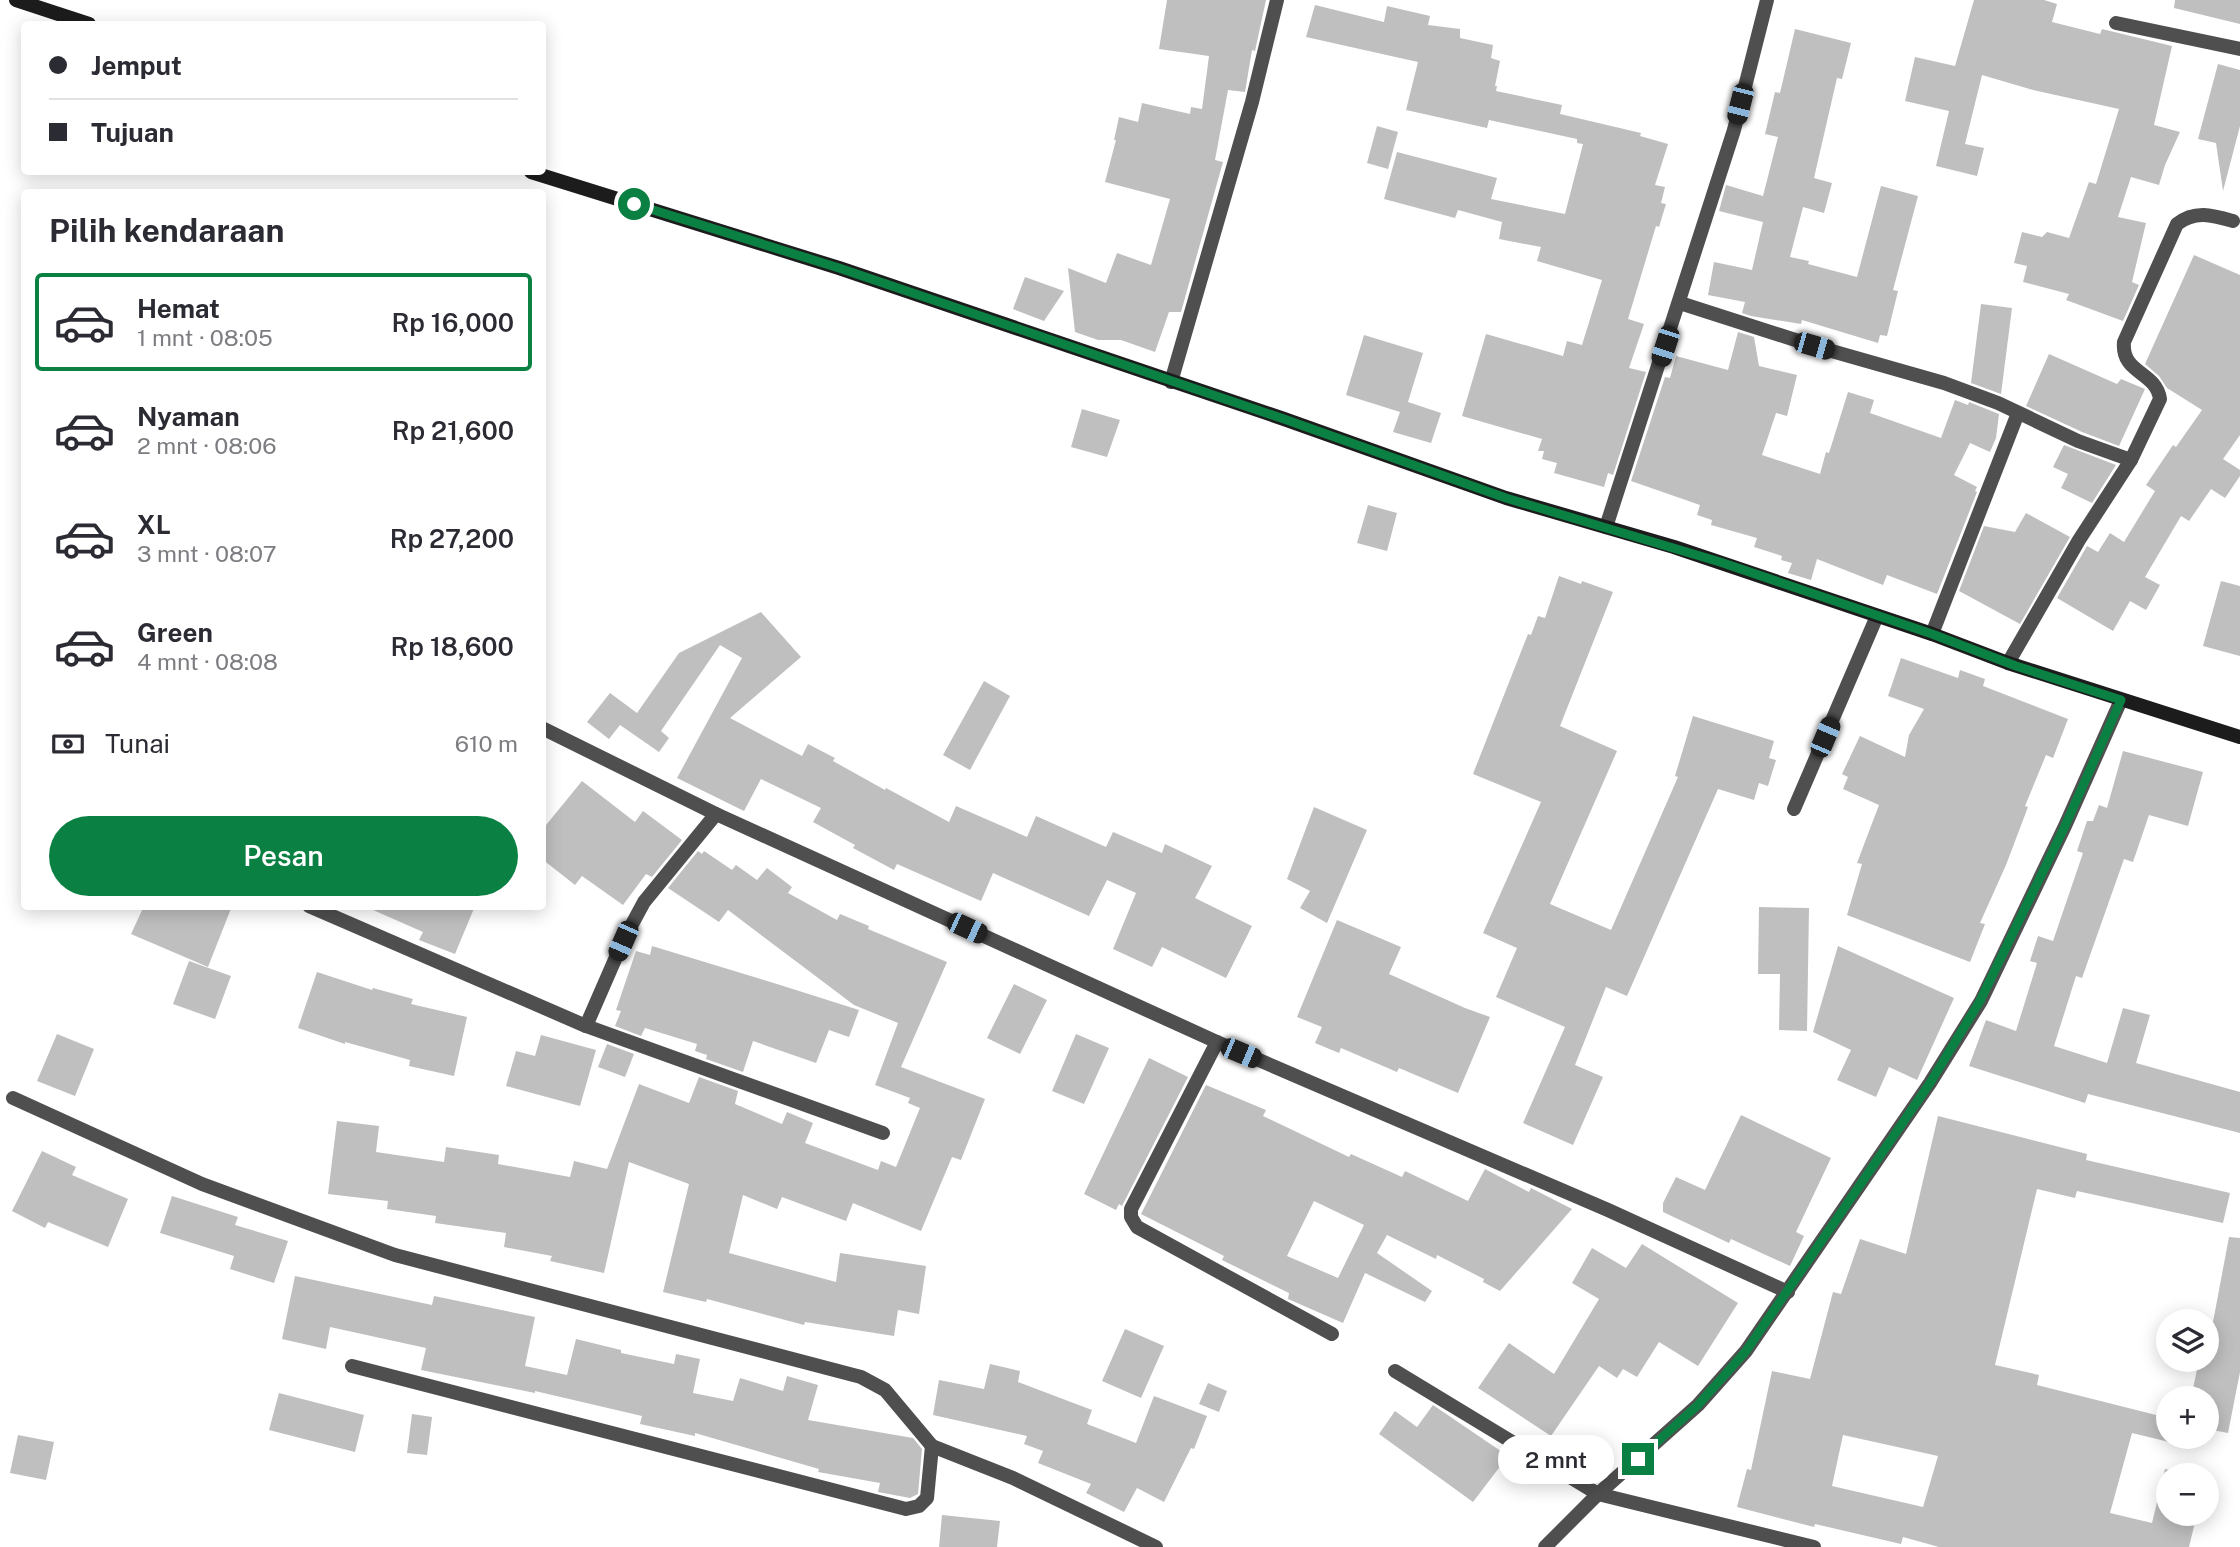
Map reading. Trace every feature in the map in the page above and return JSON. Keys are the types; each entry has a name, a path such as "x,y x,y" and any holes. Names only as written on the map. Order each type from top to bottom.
{"street":[{"path":"16,0 80,21"},
{"path":"1171,382 1252,102 1278,0"},
{"path":"1606,527 1734,130 1763,1"},
{"path":"2116,23 2240,49"},
{"path":"541,175 839,268 1506,498 1674,547 1932,634 2008,663 2240,737"},
{"path":"2008,663 2079,540 2131,460 2160,399 2159,391 2151,381 2127,363 2123,352 2124,342 2177,224 2188,215 2202,214 2233,221"},
{"path":"1679,303 1814,346 1944,383 2078,441 2131,460"},
{"path":"1932,634 2018,413"},
{"path":"1794,809 1877,616"},
{"path":"1545,1547 1598,1494 1698,1405 1746,1351 1930,1083 1980,1001 2065,826 2121,700"},
{"path":"546,730 716,814 1217,1042 1608,1210 1787,1292"},
{"path":"586,1026 623,941 644,902 716,814"},
{"path":"318,910 586,1026 883,1133"},
{"path":"1217,1042 1131,1209 1131,1217 1136,1227 1332,1334"},
{"path":"13,1098 202,1184 395,1255 861,1377 885,1390 932,1446 1013,1478 1156,1547"},
{"path":"352,1366 906,1509 919,1506 927,1498 932,1446"},
{"path":"1395,1370 1598,1494 1814,1547"}],"building":[{"path":"1167,0 1266,0 1255,51 1252,50 1245,92 1228,90 1215,160 1223,162 1181,312 1169,312 1155,352 1121,340 1098,340 1075,332 1068,268 1106,283 1117,253 1151,265 1170,199 1105,182 1119,117 1138,122 1142,103 1190,114 1191,107 1202,109 1209,56 1159,49"},
{"path":"1974,0 2044,0 2057,4 2052,22 2100,34 2102,29 2172,46 2154,125 2180,132 2159,185 2131,177 2118,217 2146,223 2132,282 2139,285 2123,321 2066,300 2069,294 2023,282 2027,266 2014,263 2022,232 2042,237 2047,232 2069,238 2089,182 2096,184 2119,109 2033,90 1982,75 1965,144 1984,148 1977,176 1936,166 1949,111 1905,101 1915,57 1955,66"},
{"path":"2175,0 2240,0 2240,24 2174,8"},
{"path":"1315,5 1384,22 1387,6 1430,16 1428,25 1460,29 1460,38 1493,45 1491,58 1500,61 1496,91 1562,105 1560,114 1641,133 1640,136 1668,144 1655,185 1665,187 1661,203 1666,204 1659,227 1656,226 1628,319 1644,324 1629,368 1646,372 1613,475 1608,473 1604,487 1554,473 1557,463 1542,459 1544,451 1538,451 1542,439 1462,416 1486,334 1563,356 1567,341 1582,345 1602,280 1537,261 1541,247 1499,239 1502,222 1458,210 1455,218 1384,199 1397,152 1497,178 1491,199 1565,214 1583,144 1577,143 1577,139 1489,120 1487,128 1406,110 1418,62 1306,37"},
{"path":"1795,29 1851,43 1842,79 1837,78 1814,178 1832,183 1824,213 1803,207 1790,257 1857,277 1881,186 1918,196 1893,290 1898,291 1887,336 1880,335 1878,343 1802,320 1801,324 1751,316 1742,313 1745,302 1708,295 1714,262 1752,270 1763,222 1719,211 1726,185 1763,196 1778,137 1765,134 1775,92 1780,93"},
{"path":"2218,64 2240,70 2240,126 2223,191 2216,143 2198,139"},
{"path":"1377,126 1398,132 1388,169 1367,163"},
{"path":"2194,255 2240,275 2240,435 2223,459 2240,470 2240,476 2225,498 2211,489 2189,521 2181,516 2145,577 2160,585 2146,610 2130,601 2113,631 2057,598 2087,546 2098,552 2110,533 2124,542 2155,491 2146,485 2173,445 2176,447 2202,410 2167,388 2159,376 2145,364"},
{"path":"1025,277 1064,291 1044,321 1013,309"},
{"path":"1981,304 2012,308 2001,394 1971,383"},
{"path":"1738,332 1754,337 1759,366 1797,375 1787,416 1776,413 1762,455 1820,474 1848,392 1874,400 1870,413 1941,438 1955,400 1968,405 1969,402 1999,414 1996,438 1990,452 1970,443 1954,475 1977,487 1977,492 1937,594 1887,575 1883,585 1817,559 1811,580 1788,573 1792,563 1781,560 1782,556 1754,547 1757,538 1711,525 1712,520 1697,515 1700,505 1631,481 1665,377 1670,378 1676,356 1728,370"},
{"path":"1364,335 1423,353 1408,402 1441,413 1431,443 1393,432 1400,412 1346,395"},
{"path":"2049,354 2117,384 2121,379 2145,389 2119,446 2026,406"},
{"path":"1082,409 1120,420 1107,457 1071,447"},
{"path":"2064,445 2116,465 2092,503 2061,488 2068,474 2053,467"},
{"path":"1368,505 1397,513 1387,551 1357,543"},
{"path":"2026,513 2070,537 2020,624 1959,591 1984,526 2015,532"},
{"path":"1559,576 1613,592 1560,726 1617,751 1550,904 1611,930 1678,777 1675,776 1693,716 1774,741 1769,758 1776,760 1768,786 1759,783 1754,800 1718,789 1627,996 1606,987 1575,1065 1603,1077 1573,1145 1523,1123 1565,1027 1496,997 1517,948 1483,933 1541,802 1473,774 1528,634 1531,635 1538,616 1545,618"},
{"path":"2221,581 2240,586 2240,656 2203,646"},
{"path":"761,612 801,657 730,718 802,756 808,744 885,790 886,788 949,822 956,806 1027,837 1036,816 1106,847 1113,832 1162,853 1165,844 1212,866 1195,898 1252,926 1226,978 1162,947 1152,967 1113,949 1136,893 1107,880 1089,916 993,873 981,901 897,864 894,870 853,848 855,845 813,822 821,808 761,779 744,811 677,778 742,658 720,645 661,731 669,738 659,752 620,725 609,739 587,722 610,693 637,713 679,653"},
{"path":"1901,658 1958,678 1960,670 1985,679 1983,686 2068,719 2053,758 2046,755 2025,806 2028,807 2006,865 1980,923 1985,924 1970,962 1847,915 1862,864 1857,863 1879,805 1843,789 1848,777 1842,774 1860,736 1905,757 1909,735 1924,709 1888,696"},
{"path":"984,681 1010,696 970,770 943,755"},
{"path":"2123,751 2203,772 2188,826 2149,815 2133,862 2124,859 2082,978 2076,976 2054,1046 2107,1063 2123,1008 2150,1015 2136,1063 2240,1092 2240,1133 2088,1094 2085,1103 1969,1066 1986,1020 2016,1031 2037,963 2030,961 2038,936 2053,941 2083,853 2077,851 2087,821 2093,821 2099,805 2107,808"},
{"path":"582,781 635,822 643,811 682,840 652,877 646,874 623,905 582,876 575,885 546,862 546,825"},
{"path":"1314,807 1367,830 1327,923 1300,908 1310,891 1287,879"},
{"path":"698,851 702,854 704,851 732,870 736,865 757,880 767,868 792,887 788,893 837,920 840,914 869,926 868,929 947,962 901,1067 985,1099 961,1160 952,1157 921,1231 853,1203 846,1221 782,1197 777,1209 743,1195 729,1253 836,1282 840,1253 926,1266 919,1314 898,1310 894,1336 805,1322 804,1325 707,1299 706,1302 663,1292 689,1184 629,1162 604,1273 550,1261 552,1256 504,1247 506,1233 435,1223 436,1216 387,1209 388,1201 328,1194 337,1121 379,1126 376,1152 444,1162 446,1147 499,1155 498,1164 570,1177 574,1161 607,1169 639,1084 689,1103 699,1077 738,1091 735,1104 782,1124 787,1112 813,1123 805,1143 878,1170 881,1161 896,1167 920,1108 908,1103 910,1098 875,1085 898,1023 854,1005 728,910 719,922 668,888"},
{"path":"1759,907 1809,908 1807,1031 1779,1030 1780,974 1758,974"},
{"path":"142,910 230,910 208,967 131,934"},
{"path":"373,910 473,910 455,954 419,940 423,932"},
{"path":"1337,920 1401,947 1389,974 1490,1017 1458,1093 1399,1068 1397,1072 1341,1048 1339,1053 1315,1043 1322,1027 1297,1017"},
{"path":"652,946 859,1010 849,1037 829,1030 816,1063 753,1041 743,1072 706,1059 707,1055 695,1051 697,1044 645,1028 641,1036 615,1026 621,1011 616,1010 636,951 650,955"},
{"path":"1838,946 1954,998 1917,1080 1889,1067 1876,1097 1837,1080 1851,1050 1813,1032"},
{"path":"189,961 231,976 215,1019 173,1004"},
{"path":"317,972 372,990 373,988 413,999 411,1004 467,1017 454,1076 409,1066 410,1060 345,1044 298,1028"},
{"path":"1014,984 1047,1000 1020,1054 987,1038"},
{"path":"57,1034 94,1049 75,1096 37,1081"},
{"path":"1076,1034 1109,1048 1084,1104 1052,1091"},
{"path":"541,1035 596,1050 580,1106 506,1086 516,1051 535,1056"},
{"path":"607,1044 634,1054 625,1077 598,1067"},
{"path":"1149,1058 1188,1077 1122,1206 1119,1204 1116,1210 1084,1194"},
{"path":"1206,1085 1266,1110 1263,1116 1349,1157 1351,1154 1402,1177 1405,1171 1468,1201 1485,1169 1529,1192 1531,1188 1572,1209 1500,1291 1483,1282 1484,1279 1437,1255 1436,1259 1387,1235 1377,1253 1432,1291 1425,1302 1365,1273 1343,1323 1288,1299 1289,1293 1222,1260 1224,1256 1141,1214","holes":["1314,1201 1364,1225 1338,1278 1287,1256"]},
{"path":"1741,1115 1831,1158 1796,1232 1804,1236 1790,1266 1731,1239 1729,1243 1663,1212 1663,1203 1676,1177 1705,1190"},
{"path":"1938,1116 2087,1154 2086,1160 2230,1193 2223,1223 2077,1191 2075,1198 2037,1189 1995,1365 2039,1375 2037,1385 2156,1415 2156,1439 2132,1433 2110,1513 2152,1523 2156,1506 2156,1526 2194,1526 2189,1547 1939,1547 1903,1537 1901,1544 1815,1524 1814,1527 1737,1507 1747,1469 1751,1470 1772,1371 1810,1379 1833,1292 1841,1294 1860,1239 1906,1254","holes":["1843,1435 1938,1456 1923,1507 1832,1486"]},
{"path":"42,1151 76,1167 72,1175 128,1199 108,1247 48,1222 45,1228 12,1211"},
{"path":"172,1196 238,1217 235,1225 288,1241 274,1283 230,1269 234,1256 160,1233"},
{"path":"2229,1237 2240,1238 2240,1372 2228,1433 2219,1431 2219,1386 2194,1386 2196,1372 2219,1372 2219,1309 2215,1309"},
{"path":"1642,1244 1738,1303 1698,1366 1659,1342 1637,1377 1623,1369 1617,1378 1599,1366 1551,1436 1478,1388 1509,1343 1554,1374 1599,1299 1572,1283 1592,1248 1626,1268"},
{"path":"295,1276 432,1305 434,1296 535,1317 525,1366 567,1375 576,1339 621,1350 621,1353 674,1364 676,1354 700,1359 693,1393 733,1401 740,1378 783,1391 787,1376 818,1385 808,1420 913,1438 922,1449 918,1494 910,1498 878,1492 880,1483 818,1472 819,1469 695,1433 695,1436 640,1424 642,1416 535,1391 421,1370 426,1348 330,1327 326,1349 282,1339"},
{"path":"1125,1329 1164,1346 1141,1398 1102,1381"},
{"path":"990,1364 1020,1371 1018,1382 1092,1410 1087,1424 1136,1443 1154,1396 1207,1416 1194,1449 1191,1448 1164,1502 1137,1488 1124,1512 1086,1493 1091,1484 1038,1463 1043,1451 1024,1444 1027,1436 933,1415 939,1380 984,1389"},
{"path":"1208,1383 1227,1391 1219,1412 1199,1404"},
{"path":"279,1393 364,1415 355,1452 269,1430"},
{"path":"1433,1405 1508,1456 1473,1502 1379,1434 1395,1411 1417,1427"},
{"path":"412,1414 432,1417 427,1455 407,1453"},
{"path":"18,1435 54,1442 46,1480 10,1473"},
{"path":"942,1515 1000,1521 997,1547 939,1547"}],"route":[{"path":"634,204 839,268 1284,419 1506,498 1720,562 2121,700 2015,932 1980,1001 1930,1083 1746,1351 1698,1405 1638,1459"}]}
